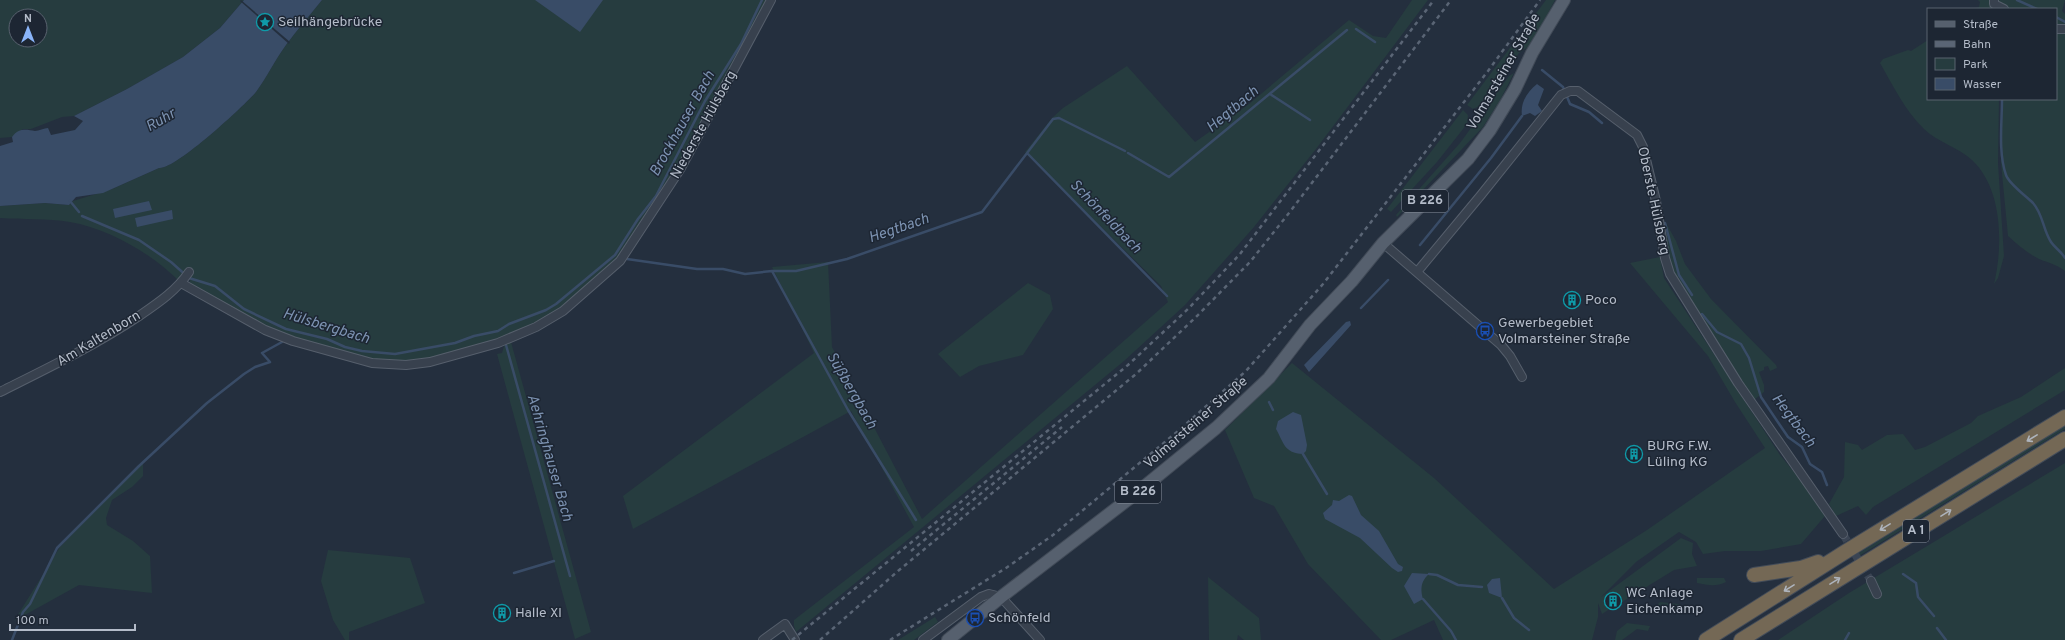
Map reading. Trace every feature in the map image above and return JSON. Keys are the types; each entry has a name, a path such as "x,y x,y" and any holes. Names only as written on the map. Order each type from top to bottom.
{"highway":[{"name":"A 1","path":"1706,640 1845,552 2065,417"},
{"name":"A 1","path":"1741,640 2065,439"},
{"path":"2030,461 2065,445"},
{"path":"1754,575 1801,568 1845,552"}],"main road":[{"name":"Volmarsteiner Straße","path":"948,640 1001,597 1139,491 1216,428 1269,378 1310,325 1352,281 1383,243 1468,159 1490,130 1515,89 1532,53 1564,0"}],"street":[{"name":"Niederste Hülsberg","path":"182,284 265,330 293,341 372,363 406,364 430,362 498,344 536,327 563,311 620,261 681,168 771,0"},
{"path":"1994,2 2003,8"},
{"name":"Oberste Hülsberg","path":"1417,272 1482,195 1561,95 1570,91 1578,91 1637,135 1643,147 1656,201 1665,258 1670,274 1738,383 1843,534"},
{"path":"1383,243 1501,345 1510,356 1522,377"},
{"name":"Am Kaltenborn","path":"0,392 68,359 113,334 165,298 182,284 189,272"},
{"path":"1871,581 1877,594"},
{"path":"924,640 981,597 989,594 1001,597 1040,640"},
{"path":"763,640 785,624 795,640"}],"green space":[{"path":"0,0 244,0 220,28 183,57 127,89 74,116 62,117 31,129 23,129 12,137 0,138"},
{"path":"322,0 771,0 681,168 606,275 536,327 430,362 372,363 293,341 186,288 191,279 188,278 181,283 145,253 116,237 85,225 70,222 0,218 0,206 45,203 69,205 73,201 112,189 159,168 167,166 194,149 256,92 286,45"},
{"path":"1412,0 1428,0 1316,149 1254,227 1185,305 1124,361 796,632 794,620 914,527 851,411 633,529 623,496 814,353 772,267 828,262 832,347 922,519 1168,302 1161,286 1025,152 1052,118 1063,108 1127,66 1195,142 1249,104 1349,20 1373,36 1386,38"},
{"path":"1546,0 1555,0 1531,45 1519,53 1482,105 1473,109 1467,105"},
{"path":"1978,0 1991,0 1993,8 1976,8 1979,7 1980,2"},
{"path":"1998,0 2065,0 2062,11 2065,14 2065,27 2057,27 2057,8 2006,8"},
{"path":"2057,30 2065,32 2065,271 2030,254 2008,236 2001,163 2001,100 2057,100"},
{"path":"1927,41 1927,100 1999,100 1998,163 2004,256 1998,278 1994,284 1999,253 1999,236 1995,202 1990,186 1982,172 1972,160 1929,134 1924,129 1900,98 1880,63 1883,59 1908,50 1911,51"},
{"path":"1514,73 1499,102 1483,127 1397,217 1396,215 1460,143 1509,76"},
{"path":"1463,110 1468,115 1467,124 1437,162 1391,212 1387,209"},
{"path":"1666,223 1676,241 1685,264 1711,299 1776,365 1777,368 1770,371 1768,366 1764,367 1764,370 1759,372 1764,385 1764,392 1754,400 1672,270 1663,224"},
{"path":"1660,257 1664,278 1780,455 1803,483 1825,516 1801,544 1761,551 1725,551 1703,554 1696,542 1679,532 1636,562 1601,597 1681,538 1693,543 1692,554 1697,566 1674,570 1622,602 1615,594 1606,601 1611,608 1602,614 1598,603 1598,617 1592,640 1443,640 1434,620 1391,640 1381,640 1308,564 1274,506 1254,498 1225,430 1292,363 1434,478 1554,589 1647,530 1765,448 1735,402 1708,356 1630,263"},
{"path":"1028,283 1050,295 1053,309 1023,355 979,366 960,377 938,354"},
{"path":"511,342 591,632 575,639 497,354 502,353 504,346"},
{"path":"2065,368 2065,390 1873,507 1866,515 1858,506 1836,516 1829,504 1844,477 1845,442 1858,445 1862,450 1887,435 1903,434 1915,450 1925,447 1971,423 1978,416 2021,397"},
{"path":"2065,425 2065,429 1859,556 1857,554"},
{"path":"143,462 143,476 132,487 112,500 106,518 107,525 133,541 150,556 152,593 79,585 14,621 60,547"},
{"path":"2065,463 2065,640 1778,640 1849,593"},
{"path":"328,550 410,558 425,603 349,632 349,640 345,640 333,620 321,581"},
{"path":"1208,577 1259,618 1261,640 1244,640 1238,635 1237,640 1209,640"},
{"path":"1697,578 1724,578 1726,582 1715,585 1697,583"},
{"path":"1660,602 1679,604 1682,606 1679,609 1660,607 1658,604"},
{"path":"935,617 938,622 914,640 898,640"},
{"path":"1627,623 1650,626 1648,631 1637,629 1622,640 1615,640 1617,631"}],"water":[{"name":"Ruhr","path":"244,0 322,0 286,45 256,92 194,149 167,166 159,168 103,193 76,197 69,205 45,203 0,206 0,146 13,142 12,137 14,134 22,130 35,131 48,128 51,135 75,130 83,121 74,116 127,89 183,57 220,28"},
{"path":"535,0 603,0 580,32"},
{"path":"1537,84 1544,89 1538,105 1542,111 1535,116 1530,113 1522,116 1523,102 1530,91"},
{"path":"149,201 152,210 115,218 113,209"},
{"path":"172,210 173,219 137,227 135,218"},
{"path":"1350,321 1351,325 1309,372 1304,365 1346,322"},
{"path":"1293,412 1301,415 1307,445 1306,451 1303,454 1292,452 1288,449 1283,443 1276,429 1278,421"},
{"path":"1349,495 1352,496 1361,515 1379,531 1398,564 1403,567 1402,571 1398,572 1392,568 1360,538 1325,519 1323,513 1332,505 1333,500 1339,501"},
{"path":"1412,573 1429,574 1424,579 1422,585 1423,599 1414,604 1404,586"},
{"path":"1500,578 1502,598 1489,593 1487,585 1492,579"}],"pier":[{"name":"Seilhängebrücke","path":"241,0 290,42 289,44 240,1"}],"waterway":[{"name":"Hülsbergbach","path":"82,216 139,240 171,262 189,278 215,286 244,309 286,329 327,339 345,347 362,351 395,354 455,343 474,336 498,331 509,324 546,310 556,304 615,255 638,219 656,196 705,101 741,44 762,0"},
{"name":"Hülsbergbach","path":"2017,0 2035,8"},
{"name":"Hülsbergbach","path":"2057,18 2065,22"},
{"name":"Hegtbach","path":"1356,29 1375,42"},
{"name":"Hegtbach","path":"1128,153 1169,177 1347,30"},
{"name":"Hegtbach","path":"1542,70 1563,87 1570,104 1589,112 1602,123"},
{"path":"1270,94 1310,120"},
{"path":"2002,100 2001,147 2006,175 2014,186 2036,207 2048,237 2065,258"},
{"path":"1420,245 1491,158 1522,116"},
{"name":"Hegtbach","path":"627,259 697,269 723,269 745,274 772,271 796,271 847,259 982,212 1053,119 1059,118 1125,151"},
{"name":"Schönfeldbach","path":"1028,154 1167,296"},
{"name":"Hülsbergbach","path":"70,201 79,212"},
{"name":"Hegtbach","path":"1665,223 1679,275 1692,295"},
{"name":"Süßbergbach","path":"772,271 848,410 916,520"},
{"path":"1361,308 1388,280"},
{"name":"Hegtbach","path":"1702,314 1717,332 1741,344 1749,358 1761,397 1788,437 1802,447 1810,464 1822,472 1827,485"},
{"path":"12,640 23,612 30,604 57,548 139,466 207,403 244,374 255,367 270,362 262,353 282,342"},
{"name":"Aehringhauser Bach","path":"506,345 570,576"},
{"name":"Schönfeldbach","path":"1269,402 1273,410"},
{"name":"Schönfeldbach","path":"1303,454 1327,494"},
{"path":"514,573 554,561"},
{"path":"1429,574 1437,575 1458,585 1482,587"},
{"path":"1903,574 1916,583 1918,597 1934,616"},
{"path":"1502,598 1514,618 1529,630"},
{"name":"Schönfeldbach","path":"1423,599 1451,631 1456,640"},
{"path":"1937,628 1946,640"},
{"name":"Hegtbach","path":"1845,640 1849,633"}],"tunnel":[{"path":"1843,534 1871,581"}],"railway":[{"path":"792,640 1128,365 1188,309 1240,254 1434,0"},
{"path":"820,640 898,571 1136,374 1196,317 1250,262 1451,0"},
{"path":"890,640 1006,568 1053,535 1178,431 1246,371 1323,284 1488,71 1540,0"},
{"path":"911,551 1062,427"}],"place":[{"name":"Seilhängebrücke","path":"265,22"},
{"name":"Poco","path":"1572,300"},
{"name":"Gewerbegebiet Volmarsteiner Straße","path":"1485,331"},
{"name":"BURG F.W. Lüling KG","path":"1634,454"},
{"name":"WC Anlage Eichenkamp","path":"1613,601"},
{"name":"Halle XI","path":"502,613"},
{"name":"Schönfeld","path":"975,618"}],"water label":[{"name":"Brockhauser Bach","path":"683,124"}]}
